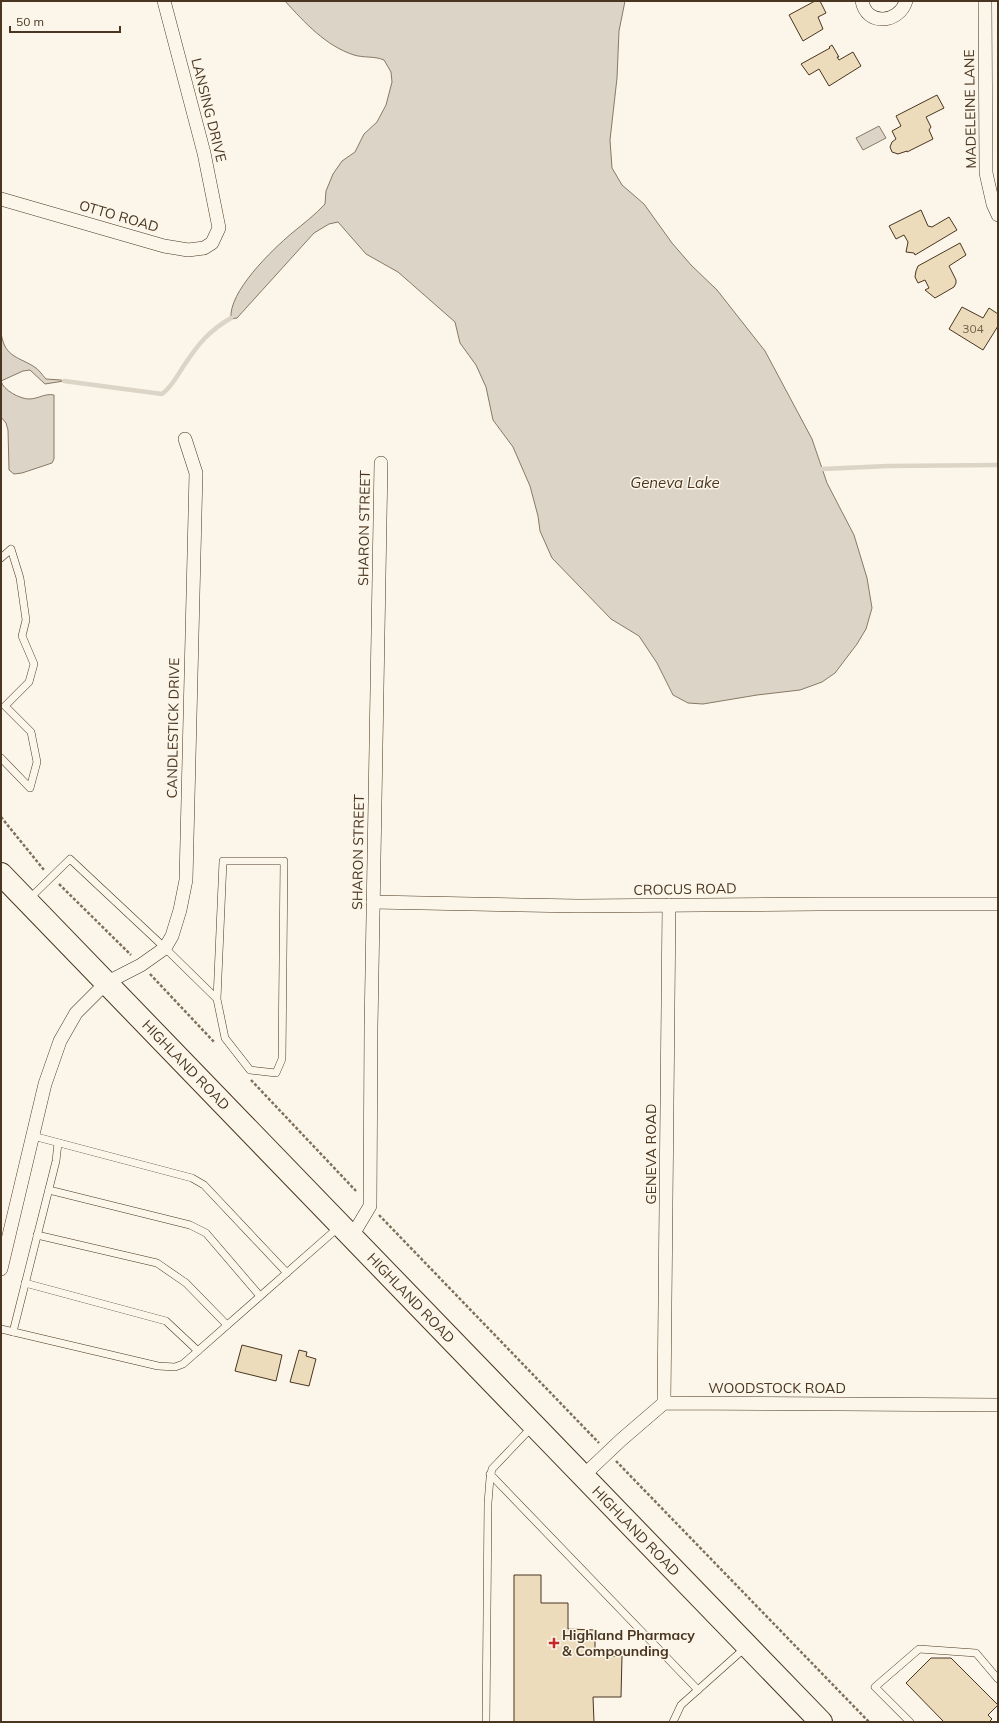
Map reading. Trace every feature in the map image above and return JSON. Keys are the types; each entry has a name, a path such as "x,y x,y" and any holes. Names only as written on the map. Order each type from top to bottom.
{"highway":[{"name":"HIGHLAND ROAD","path":"1,874 347,1230 747,1647 821,1722"}],"street":[{"name":"LANSING DRIVE","path":"164,1 204,153 219,228"},
{"path":"862,1 869,15 881,20 895,17 904,7 906,1"},
{"name":"MADELEINE LANE","path":"985,1 986,174 998,215"},
{"name":"OTTO ROAD","path":"1,199 164,246 188,250 204,248 212,243 219,228"},
{"name":"CANDLESTICK DRIVE","path":"1,1269 45,1084 60,1041 76,1013 106,983 141,965 165,948 172,936 180,910 186,880 196,473 185,439"},
{"name":"SHARON STREET","path":"370,1206 373,902 381,463"},
{"name":"CROCUS ROAD","path":"373,902 578,906 998,904"},
{"name":"GENEVA ROAD","path":"664,1403 669,905"},
{"path":"347,1230 370,1206"},
{"path":"583,1476 664,1403"},
{"name":"WOODSTOCK ROAD","path":"664,1403 998,1405"}],"lane":[{"path":"1,558 11,549 20,578 26,620 22,636 34,664 30,682 5,706 31,732 37,762 30,788 1,758"},
{"path":"27,901 70,860 165,948 217,999 225,1038 250,1070 276,1073 282,1059 284,861 223,861 217,999"},
{"path":"33,1136 192,1178 204,1184 286,1273"},
{"path":"13,1332 56,1161 58,1143"},
{"path":"49,1190 190,1225 206,1233 260,1296"},
{"path":"1,1329 158,1366 175,1367 182,1364 198,1351 286,1273 347,1230"},
{"path":"38,1235 157,1263 186,1283 227,1325"},
{"path":"25,1283 166,1320 198,1351"},
{"path":"486,1722 488,1503 490,1474 498,1462 534,1425"},
{"path":"490,1474 698,1690"},
{"path":"673,1722 681,1705 747,1647"},
{"path":"910,1722 875,1687 919,1649 976,1653 998,1679"}],"path":[{"path":"1,816 41,867 112,934 218,1046"},
{"path":"250,1080 608,1453 870,1722"}],"water":[{"name":"Geneva Lake","path":"285,1 625,1 619,31 617,78 610,140 612,168 622,185 644,204 672,243 691,265 717,290 765,351 812,439 827,483 854,535 867,578 872,608 866,629 857,644 835,673 822,682 800,690 703,704 688,703 673,695 657,663 639,636 611,619 552,558 540,531 538,516 530,486 513,447 493,420 486,387 476,365 460,343 455,322 398,272 366,254 338,222 329,224 314,233 237,318 231,319 232,308 236,297 253,272 292,233 325,204 326,191 333,174 342,161 355,152 364,134 377,122 386,105 392,82 391,72 384,60 354,55 334,46 316,33"},
{"path":"879,126 886,138 863,150 856,138"},
{"path":"1,332 8,351 35,367 46,379 64,381 45,384 30,370 23,371 1,381"},
{"path":"1,381 8,391 25,399 54,395 54,459 52,463 22,473 14,474 9,470 8,430 6,423 1,417"}],"building":[{"path":"815,1 820,1 826,13 818,17 823,29 803,41 789,15"},
{"path":"832,45 839,57 837,57 839,60 853,52 861,66 829,86 819,69 809,75 801,64 830,48 829,47"},
{"path":"937,95 944,108 926,117 931,127 929,130 933,139 907,152 898,154 892,152 890,147 892,142 896,139 892,131 901,126 896,116"},
{"path":"921,210 928,226 932,227 949,217 957,230 915,255 914,253 906,252 908,242 904,235 896,239 889,226"},
{"path":"960,243 966,255 949,266 956,283 954,287 935,298 925,290 929,288 925,280 918,283 915,277 918,266"},
{"path":"962,307 983,318 989,308 998,314 998,326 983,350 949,329"},
{"path":"242,1345 282,1355 276,1381 235,1371"},
{"path":"299,1350 307,1352 306,1356 316,1359 309,1386 290,1382"},
{"name":"Highland Pharmacy & Compounding","path":"514,1575 541,1575 541,1603 568,1603 568,1629 595,1630 595,1656 622,1656 621,1697 593,1697 594,1722 514,1722"},
{"path":"931,1658 951,1658 998,1705 988,1715 992,1719 989,1722 944,1722 906,1683"}],"waterway":[{"path":"64,381 162,394 172,384 205,338 216,328 231,318"},
{"path":"822,469 888,466 998,465"}],"place":[{"name":"Highland Pharmacy & Compounding","path":"554,1643"}]}
